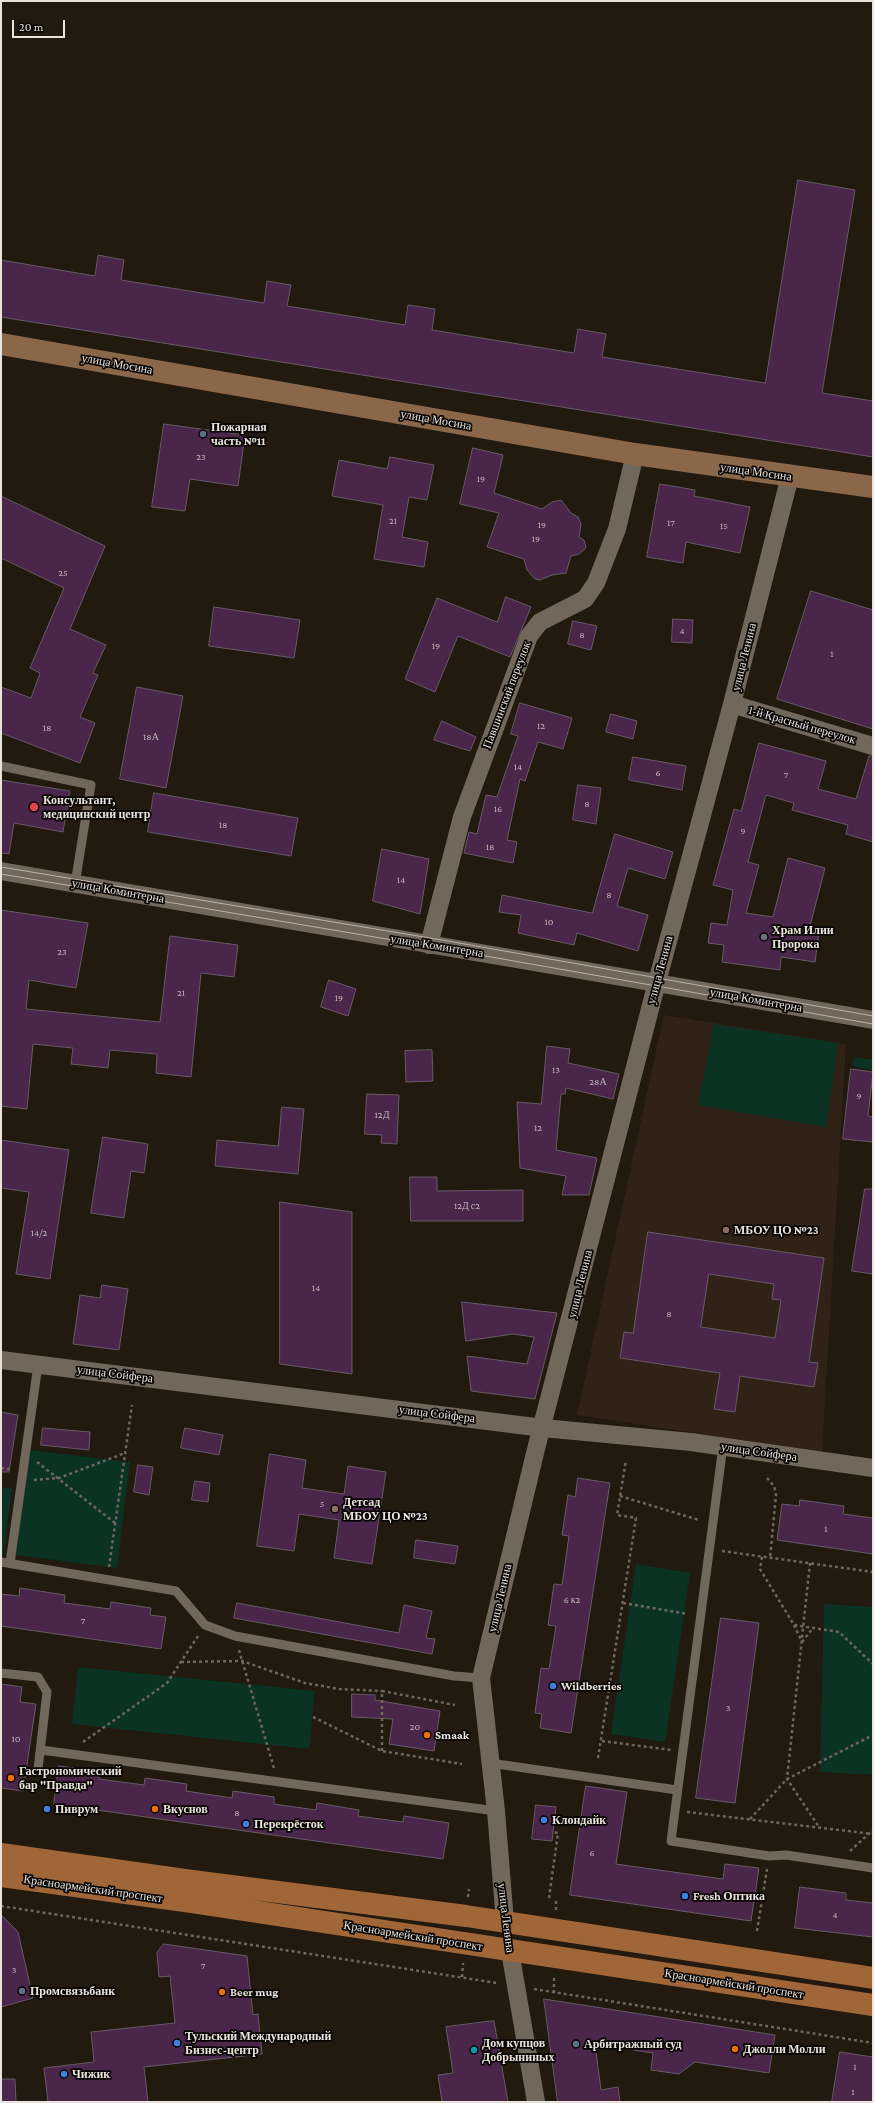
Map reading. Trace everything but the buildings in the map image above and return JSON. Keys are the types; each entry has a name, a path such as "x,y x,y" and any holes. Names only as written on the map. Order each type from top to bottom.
{"main road":[{"name":"улица Мосина","path":"1,344 635,454 873,488"},
{"name":"Красноармейский проспект","path":"1,1854 505,1922 873,1978"},
{"name":"Красноармейский проспект","path":"1,1876 192,1902 873,2005"},
{"name":"улица Ленина","path":"505,1922 510,1951"}],"street":[{"name":"Павшинский переулок","path":"428,945 462,818 529,636 540,622 585,599 596,583 617,529 635,454"},
{"name":"улица Ленина","path":"505,1922 496,1812 481,1678 657,982 732,704 790,476"},
{"name":"1-й Красный переулок","path":"732,704 873,746"},
{"name":"улица Коминтерна","path":"1,871 873,1020"},
{"name":"улица Сойфера","path":"1,1360 543,1428 723,1446 873,1468"},
{"name":"улица Ленина","path":"510,1951 536,2102"}],"lane":[{"path":"1,766 91,785 75,884"},
{"path":"38,1365 21,1480 6,1563 176,1591 205,1624 235,1636 454,1676 481,1678"},
{"path":"723,1446 671,1840 769,1856 786,1855 873,1868"},
{"path":"1,1673 38,1677 47,1692 38,1769"},
{"path":"41,1750 496,1812"},
{"path":"490,1763 677,1790"}],"path":[{"path":"107,1580 132,1405"},
{"path":"25,1453 115,1523"},
{"path":"21,1480 59,1478 125,1453"},
{"path":"598,1758 602,1741 636,1518 617,1515 626,1460"},
{"path":"767,1478 774,1486 776,1495 770,1558"},
{"path":"620,1496 698,1519 711,1534"},
{"path":"709,1549 873,1572"},
{"path":"762,1557 760,1569 794,1625 802,1642"},
{"path":"810,1564 787,1779 819,1828"},
{"path":"623,1604 700,1616"},
{"path":"66,1754 167,1683 205,1624"},
{"path":"794,1625 839,1632 873,1664"},
{"path":"802,1642 813,1628"},
{"path":"241,1657 278,1783"},
{"path":"181,1662 242,1661 305,1684 339,1689 382,1691 455,1705"},
{"path":"382,1691 382,1751"},
{"path":"313,1717 382,1751 462,1764"},
{"path":"750,1820 787,1779 873,1735"},
{"path":"602,1741 682,1752"},
{"path":"674,1811 873,1834"},
{"path":"838,1863 868,1833 873,1830"},
{"path":"549,1898 558,1832 553,1832"},
{"path":"757,1931 769,1856"},
{"path":"1,1906 462,1977"},
{"path":"554,1992 873,2042"}],"shaded area":[{"name":"МБОУ ЦО №23","path":"664,1015 846,1044 822,1452 577,1415"}],"green space":[{"path":"714,1024 838,1043 826,1127 698,1105"},
{"path":"854,1057 873,1060 873,1070 852,1066"},
{"path":"29,1450 130,1462 117,1568 16,1555"},
{"path":"1,1487 12,1489 3,1555 1,1555"},
{"path":"636,1564 690,1573 665,1742 611,1734"},
{"path":"824,1604 873,1607 873,1775 820,1772"},
{"path":"78,1667 315,1691 309,1749 72,1724"}],"tram line":[{"path":"1,867 442,940 873,1016"},
{"path":"1,874 440,948 873,1024"}],"place":[{"name":"Пожарная часть №11","path":"203,434"},
{"name":"Консультант, медицинский центр","path":"34,807"},
{"name":"Храм Илии Пророка","path":"764,937"},
{"name":"МБОУ ЦО №23","path":"726,1230"},
{"name":"Детсад МБОУ ЦО №23","path":"335,1509"},
{"name":"Wildberries","path":"553,1686"},
{"name":"Smaak","path":"427,1735"},
{"name":"Гастрономический бар \"Правда\"","path":"11,1778"},
{"name":"Пиврум","path":"47,1809"},
{"name":"Вкуснов","path":"155,1809"},
{"name":"Клондайк","path":"544,1820"},
{"name":"Перекрёсток","path":"246,1824"},
{"name":"Fresh Оптика","path":"685,1896"},
{"name":"Промсвязьбанк","path":"22,1991"},
{"name":"Beer mug","path":"222,1992"},
{"name":"Тульский Международный Бизнес-центр","path":"177,2043"},
{"name":"Арбитражный суд","path":"576,2044"},
{"name":"Джолли Молли","path":"735,2049"},
{"name":"Дом купцов Добрыниных","path":"474,2050"},
{"name":"Чижик","path":"64,2074"}]}
